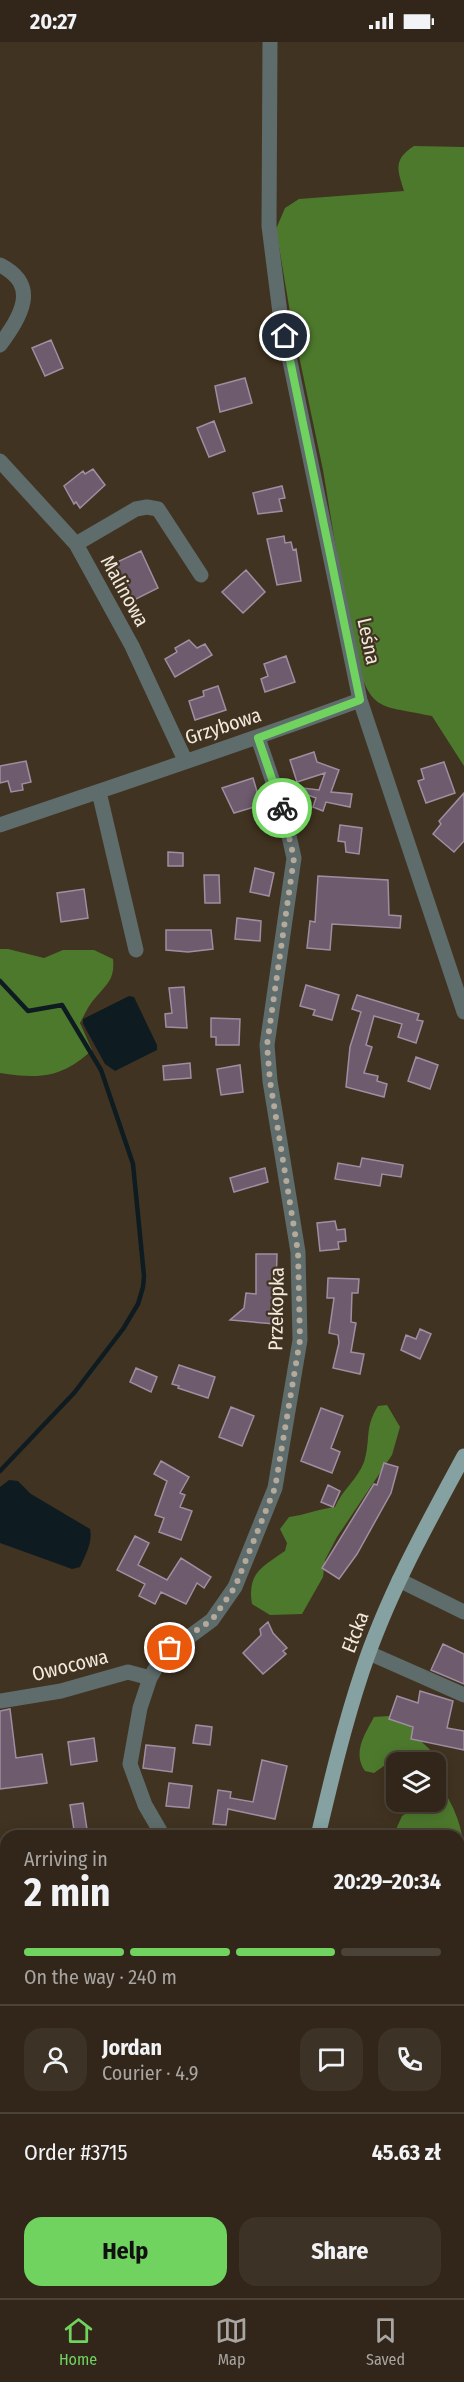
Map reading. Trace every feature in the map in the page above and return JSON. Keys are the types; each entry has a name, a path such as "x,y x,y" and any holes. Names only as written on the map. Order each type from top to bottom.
{"main road":[{"name":"Ełcka","path":"319,1830 338,1755 369,1653 399,1580 464,1456"}],"street":[{"name":"Leśna","path":"270,42 269,226 280,314 360,700 464,1012"},
{"path":"0,265 13,272 22,284 24,299 12,328 0,345"},
{"name":"Malinowa","path":"0,461 76,544 132,646 185,760"},
{"path":"76,544 136,509 147,507 158,509 201,575"},
{"name":"Grzybowa","path":"0,825 185,760 258,738 360,700"},
{"name":"Przekopka","path":"160,1830 145,1805 130,1764 133,1735 150,1678 162,1657 170,1648 212,1620 235,1587 275,1488 300,1340 298,1252 270,1081 267,1045 294,858 284,814 258,738"},
{"path":"99,792 136,950"},
{"path":"399,1580 464,1612"},
{"path":"369,1653 464,1695"},
{"name":"Owocowa","path":"0,1701 61,1691 128,1672 150,1678"}],"green space":[{"path":"414,146 464,147 464,766 432,716 386,706 371,695 365,686 353,652 323,470 291,318 276,229 285,208 299,199 404,191 398,166 402,156"},
{"path":"0,949 44,958 63,950 94,950 113,959 110,980 91,1003 80,1023 92,1050 71,1066 39,1076 0,1073"},
{"path":"387,1405 400,1427 392,1455 337,1537 325,1560 323,1577 302,1614 270,1615 252,1604 251,1593 254,1578 263,1567 285,1551 287,1543 280,1529 289,1517 335,1507 364,1462 369,1428 378,1406"},
{"path":"388,1716 411,1725 416,1736 432,1752 386,1752 386,1764 374,1773 365,1771 361,1764 361,1744 374,1717"},
{"path":"446,1795 454,1809 461,1830 396,1830 402,1816 408,1812 446,1812"}],"shaded area":[{"path":"129,996 134,997 157,1045 157,1050 115,1071 105,1064 83,1024 83,1019"},
{"path":"9,1480 18,1481 31,1494 90,1529 89,1544 80,1567 72,1569 0,1543 0,1487"}],"building":[{"path":"51,340 63,368 45,376 32,348"},
{"path":"245,378 252,403 220,412 215,386"},
{"path":"214,421 225,451 209,457 197,428"},
{"path":"93,469 105,485 80,508 76,502 74,504 64,486 83,471 85,474"},
{"path":"282,486 285,498 279,499 282,511 258,514 253,493"},
{"path":"284,536 285,543 291,542 293,550 296,549 301,581 277,585 267,539"},
{"path":"141,551 158,588 132,601 115,563"},
{"path":"246,570 265,592 243,613 222,592"},
{"path":"189,640 197,648 205,644 212,655 175,677 165,659 177,652 175,648"},
{"path":"286,656 295,682 265,692 261,679 268,676 264,664"},
{"path":"218,686 226,710 195,720 189,701 204,696 203,691"},
{"path":"314,752 317,762 339,770 331,792 352,794 350,807 326,802 323,811 313,807 316,798 302,793 303,788 319,790 325,773 297,782 290,760"},
{"path":"26,761 31,782 22,784 23,790 11,792 8,781 0,783 0,766"},
{"path":"444,762 455,793 426,803 418,781 424,779 421,769"},
{"path":"253,778 261,805 234,813 222,788"},
{"path":"464,793 464,841 454,852 433,834 441,824 439,821"},
{"path":"340,825 362,828 359,854 346,852 345,842 338,841"},
{"path":"168,852 183,853 183,866 168,866"},
{"path":"255,868 274,873 269,896 250,892"},
{"path":"204,875 219,875 220,903 205,903"},
{"path":"318,876 388,880 389,915 401,916 400,928 332,924 330,950 307,948 310,921 315,922"},
{"path":"84,889 88,918 61,922 57,893"},
{"path":"237,918 261,921 260,941 235,939"},
{"path":"166,930 211,930 213,949 188,952 166,950"},
{"path":"306,985 339,995 332,1020 313,1015 315,1010 300,1006"},
{"path":"184,987 187,1028 166,1027 165,1014 172,1013 169,988"},
{"path":"357,995 419,1014 417,1020 423,1021 416,1043 398,1037 402,1024 374,1016 366,1045 372,1047 364,1073 378,1076 377,1081 387,1084 384,1097 346,1087 350,1047 361,1012 352,1009"},
{"path":"211,1018 240,1019 239,1045 216,1045 216,1037 211,1037"},
{"path":"416,1057 438,1065 430,1089 408,1081"},
{"path":"190,1063 191,1078 164,1080 163,1066"},
{"path":"240,1065 243,1092 221,1095 217,1069"},
{"path":"362,1158 403,1165 401,1177 382,1174 380,1186 335,1179 338,1163 360,1167"},
{"path":"265,1168 268,1182 234,1192 230,1178"},
{"path":"335,1221 337,1230 345,1229 346,1241 338,1242 339,1249 320,1251 317,1223"},
{"path":"256,1254 277,1254 275,1324 230,1320 244,1308 246,1293 256,1294"},
{"path":"328,1278 359,1279 358,1293 352,1293 351,1322 356,1323 351,1352 364,1354 360,1374 333,1368 339,1343 338,1335 329,1333 334,1298 327,1298"},
{"path":"420,1329 431,1334 420,1359 401,1350 406,1335 416,1339"},
{"path":"179,1365 215,1377 208,1398 172,1384"},
{"path":"136,1368 157,1377 151,1392 130,1382"},
{"path":"231,1407 254,1416 242,1446 219,1437"},
{"path":"321,1408 343,1416 331,1448 340,1452 332,1473 301,1461"},
{"path":"161,1461 189,1477 180,1493 185,1495 180,1507 192,1511 181,1540 159,1532 164,1518 155,1515 167,1481 154,1474"},
{"path":"384,1463 398,1467 391,1493 357,1554 339,1579 322,1568 374,1484 377,1485"},
{"path":"328,1485 340,1491 333,1507 321,1502"},
{"path":"135,1536 149,1543 138,1565 167,1580 181,1558 211,1577 204,1588 197,1583 186,1604 161,1592 155,1604 139,1596 145,1584 117,1570"},
{"path":"268,1622 273,1633 287,1648 283,1651 286,1654 263,1674 243,1653 261,1635 260,1629"},
{"path":"443,1644 464,1654 464,1684 431,1670"},
{"path":"420,1691 453,1701 447,1728 464,1731 464,1750 411,1739 413,1727 389,1719 397,1696 418,1703"},
{"path":"10,1709 16,1758 42,1754 47,1783 0,1789 0,1711"},
{"path":"196,1725 212,1727 210,1745 193,1743"},
{"path":"94,1738 97,1761 71,1765 68,1742"},
{"path":"146,1745 175,1748 172,1772 143,1768"},
{"path":"262,1760 287,1766 275,1819 228,1809 226,1825 213,1824 218,1790 231,1792 230,1798 253,1802"},
{"path":"169,1783 192,1786 189,1808 166,1806"},
{"path":"83,1803 87,1830 74,1830 70,1805"}],"waterway":[{"path":"0,981 28,1011 62,1005 101,1070 133,1164 144,1276 138,1304 123,1329 74,1393 0,1471"}],"way so far":[{"path":"170,1648 212,1620 225,1605 235,1587 275,1488 300,1340 298,1252 270,1081 267,1045 294,858 282,808"}],"route":[{"path":"282,808 258,738 360,700 285,336"}]}
